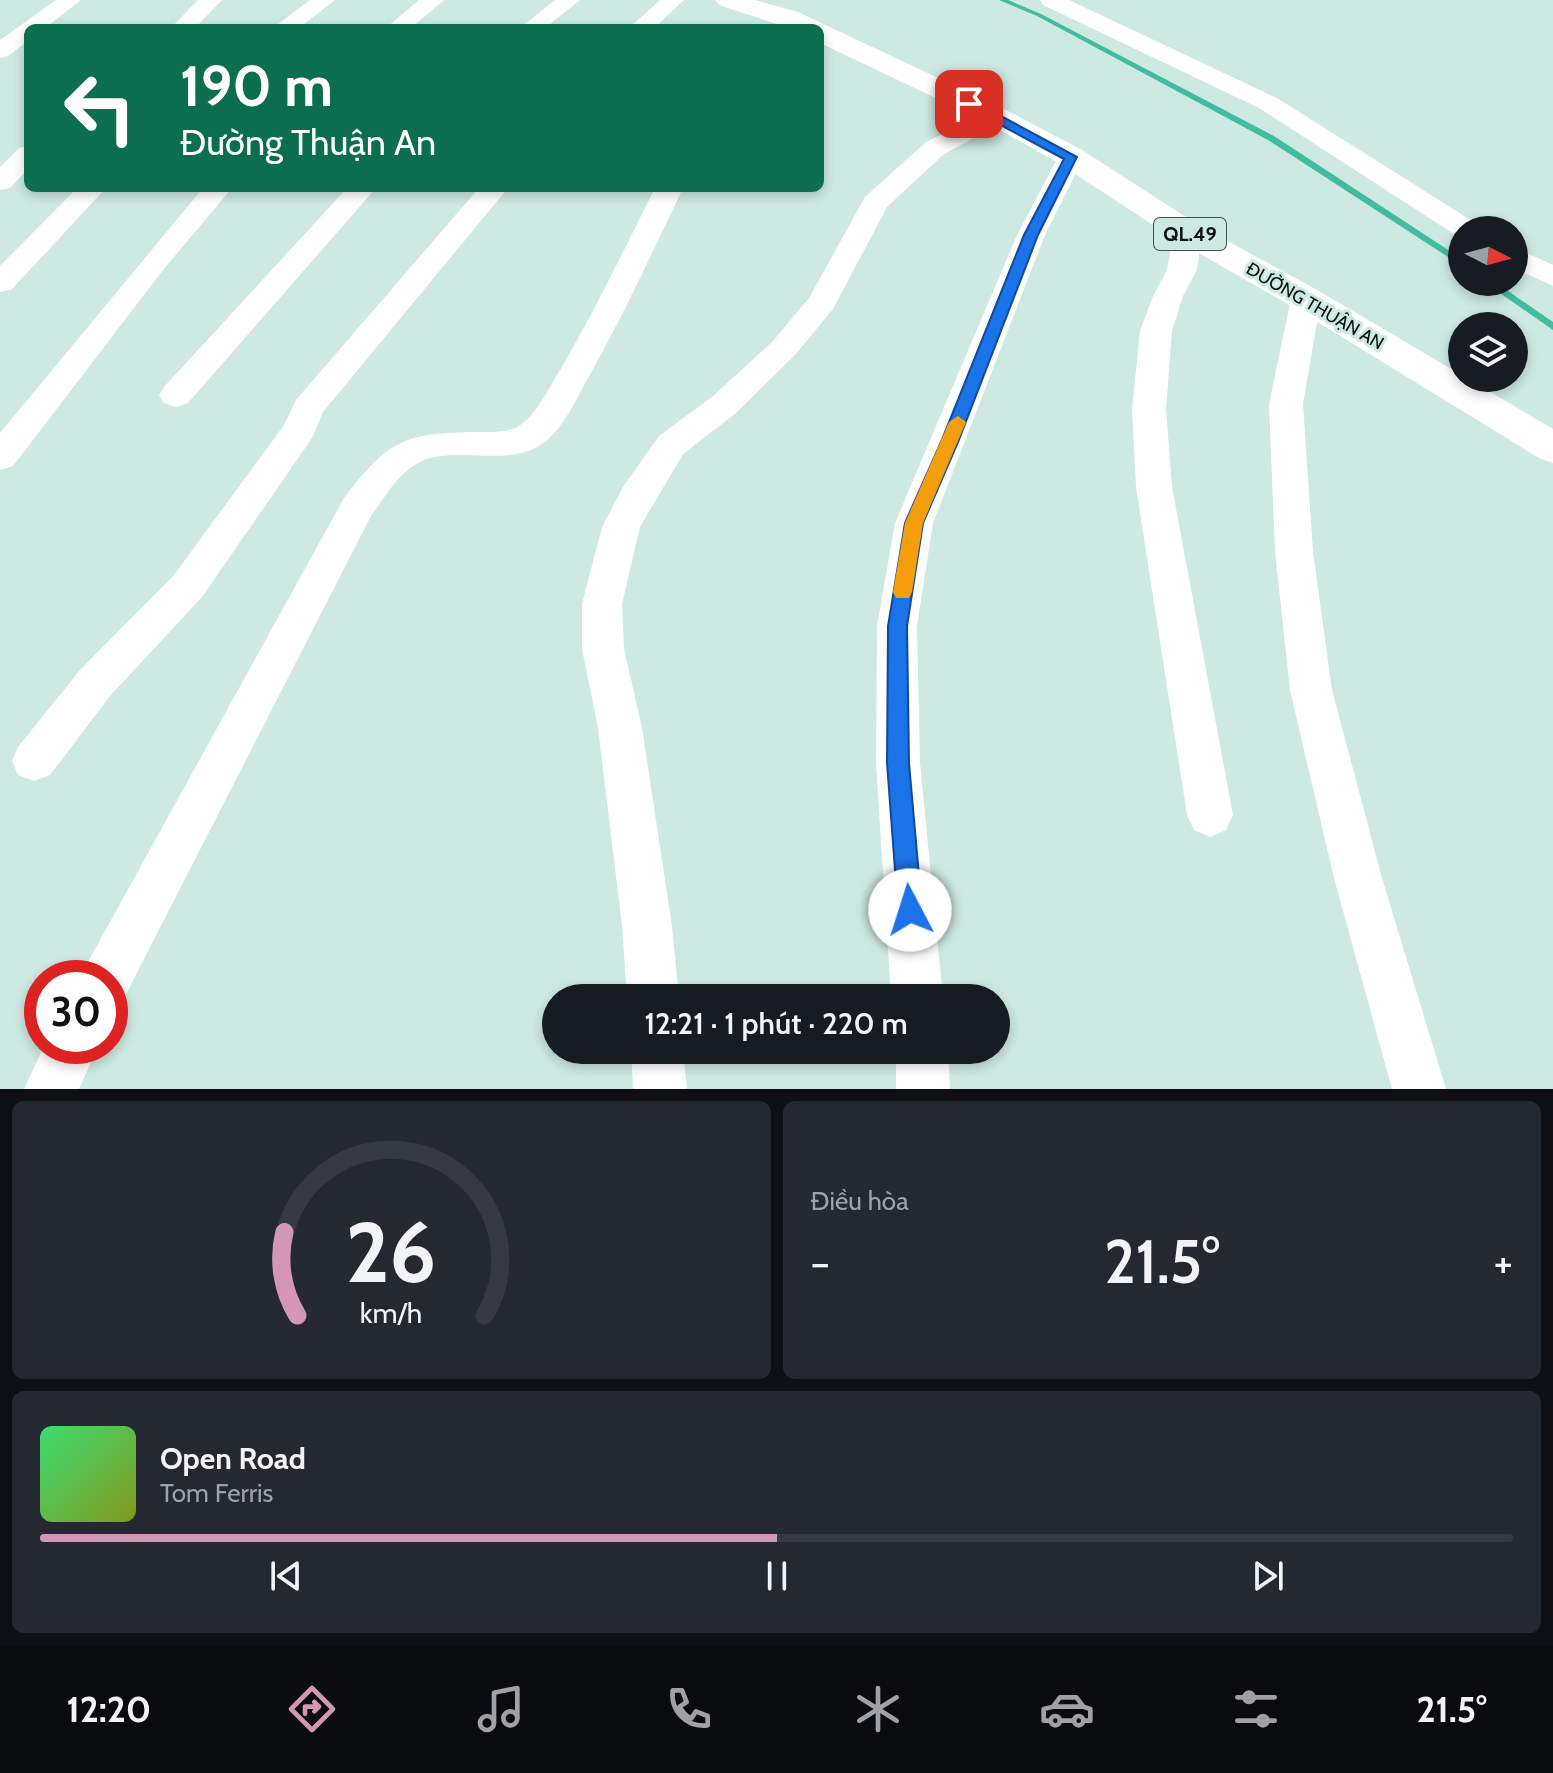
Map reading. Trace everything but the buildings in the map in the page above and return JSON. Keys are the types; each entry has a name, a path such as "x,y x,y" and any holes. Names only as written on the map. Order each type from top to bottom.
{"highway":[{"path":"728,0 790,24"},
{"name":"ĐƯỜNG THUẬN AN","path":"824,35 996,116 1071,157 1188,233 1306,299 1553,448"}],"street":[{"path":"36,24 70,0"},
{"path":"186,24 211,0"},
{"path":"290,24 324,0"},
{"path":"402,24 433,0"},
{"path":"536,24 569,0"},
{"path":"645,24 673,0"},
{"path":"1051,0 1268,103 1448,218"},
{"path":"0,51 24,33"},
{"path":"652,984 620,728 603,649 602,604 621,527 671,445 724,405 774,358 822,302 875,203 935,148 996,116"},
{"path":"916,984 898,763 897,626 914,523 1031,235 1071,157"},
{"path":"0,182 24,158"},
{"path":"0,283 88,192"},
{"path":"0,457 153,264 215,192"},
{"path":"176,395 358,192"},
{"path":"34,761 95,683 188,586 300,429 308,408 491,192"},
{"path":"117,960 357,508 387,469 408,452 446,445 494,445 532,434 548,417 581,359 667,192"},
{"path":"1188,233 1182,270 1168,296 1156,331 1149,409 1154,487 1210,815"},
{"path":"1528,264 1553,277"},
{"path":"1306,299 1286,404 1294,552 1311,690 1358,878 1419,1089"},
{"path":"51,1089 63,1064"},
{"path":"658,1064 660,1089"},
{"path":"922,1064 923,1089"}],"waterway":[{"path":"1002,0 1039,15 1271,138 1448,254"},
{"path":"1509,296 1553,327"}],"slow traffic":[{"path":"902,592 914,523 958,422"}],"route":[{"path":"910,910 898,763 897,626 914,523 1031,235 1071,157 969,104"}]}
